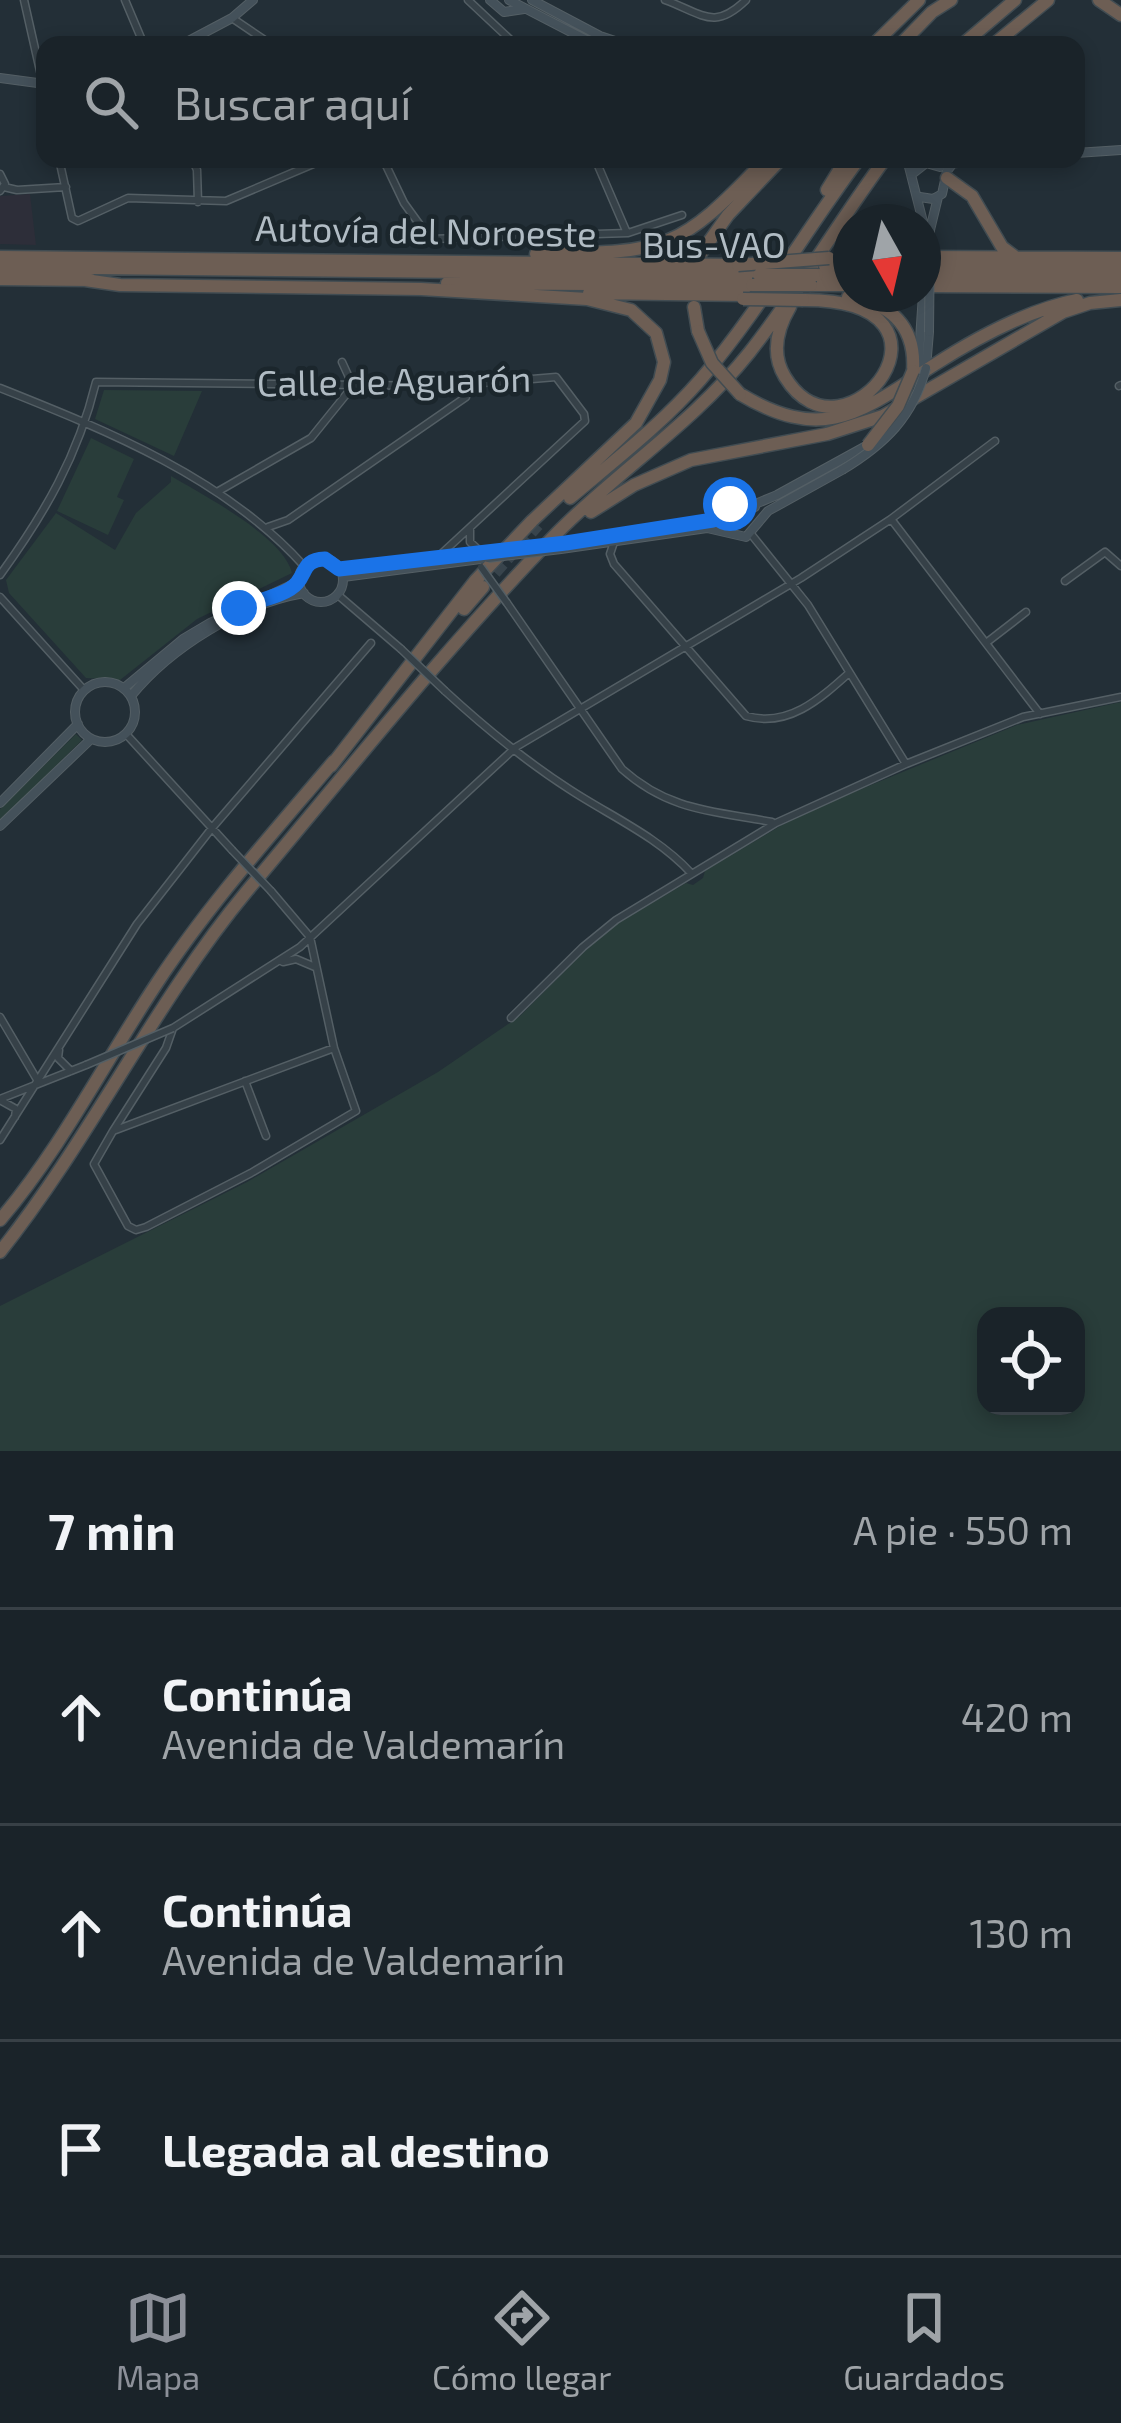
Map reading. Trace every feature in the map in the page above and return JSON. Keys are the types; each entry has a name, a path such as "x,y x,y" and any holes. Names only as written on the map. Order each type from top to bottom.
{"highway":[{"path":"885,36 919,0"},
{"path":"909,36 952,0"},
{"path":"973,36 1015,0"},
{"path":"1003,36 1048,0"},
{"path":"1099,0 1121,15"},
{"path":"343,260 354,256 616,253 661,246 703,223 757,168"},
{"path":"701,253 728,215 772,168"},
{"path":"752,314 841,168"},
{"path":"538,525 666,416 699,381 752,314 853,168"},
{"path":"0,1252 53,1183 242,897 512,579 562,527 679,429 712,395 760,337 878,168"},
{"path":"947,176 964,190 1002,248 1015,257"},
{"path":"940,196 964,190"},
{"path":"815,280 871,312 888,335 891,359 881,382 851,403 817,403 788,382 777,355 782,321 856,198"},
{"path":"976,256 989,240 987,221"},
{"name":"Autovía del Noroeste","path":"0,255 738,265 833,282"},
{"path":"941,257 1121,258"},
{"name":"Bus-VAO","path":"0,267 750,288"},
{"path":"941,267 1121,268"},
{"name":"Autovía del Noroeste","path":"0,279 750,288 815,280 833,271"},
{"path":"941,276 1121,278"},
{"name":"Bus-VAO","path":"815,280 833,278"},
{"path":"85,280 121,286 699,301 750,288"},
{"path":"815,280 848,297 883,305 904,325 913,350 919,370 868,445"},
{"path":"941,290 1121,294"},
{"path":"331,766 476,581 532,520 620,440 647,407 660,380 662,347 646,320 631,310 587,299 504,293"},
{"path":"512,579 595,510 659,472 714,454 862,424 935,389 1063,312 1121,294"},
{"path":"699,301 698,331 712,363 740,394 792,416 847,416 875,405 936,364 1032,314 1067,302 1121,294"},
{"path":"0,1220 61,1140 193,932 483,586"}],"street":[{"path":"24,0 36,52"},
{"path":"126,0 140,36"},
{"path":"199,36 253,0"},
{"path":"468,0 506,36"},
{"path":"490,0 504,13 530,2"},
{"path":"509,0 530,2 599,36"},
{"path":"665,0 724,19 746,0"},
{"path":"530,2 582,36"},
{"path":"232,18 259,36"},
{"path":"0,79 36,86"},
{"path":"1085,152 1121,150"},
{"path":"61,168 72,218 80,220 128,198 226,201 305,168"},
{"path":"196,168 198,202"},
{"path":"387,168 404,203 430,239 628,233 682,215"},
{"path":"600,168 628,233"},
{"path":"910,168 920,204"},
{"path":"912,176 918,168"},
{"path":"941,168 947,176"},
{"path":"936,204 951,168"},
{"path":"0,174 2,189 66,188"},
{"path":"919,196 940,196"},
{"path":"925,312 926,332"},
{"path":"564,546 707,527 738,537 752,534 781,502 874,451 900,426 918,394 926,312"},
{"path":"217,491 311,438 353,386 342,362"},
{"name":"Calle de Aguarón","path":"86,425 96,382 446,386 556,377 585,421 439,556"},
{"path":"265,527 288,520 466,397 469,382"},
{"path":"0,388 172,465 217,491 265,527 304,566"},
{"path":"0,575 44,515 86,425"},
{"path":"0,1099 172,1028 279,963 515,747 792,584 995,440"},
{"path":"304,566 325,559 341,573 564,546 706,521 736,501 753,505 868,445"},
{"path":"753,505 760,520"},
{"path":"724,513 726,530"},
{"path":"891,518 1040,714"},
{"path":"279,540 288,520"},
{"path":"471,526 469,539 507,603 622,769 645,790 679,806 776,823"},
{"path":"752,534 792,584 906,764"},
{"path":"459,538 469,539"},
{"path":"614,542 610,554 614,564 734,706 757,719 812,707 849,673"},
{"path":"1065,581 1105,552 1121,566"},
{"path":"341,573 439,556 482,557"},
{"path":"304,566 300,581 304,593 320,602 338,595"},
{"path":"338,595 341,573"},
{"path":"127,692 183,640 300,581"},
{"path":"127,692 213,629 304,593"},
{"path":"338,595 487,728 691,872"},
{"path":"0,597 84,690"},
{"path":"986,643 1026,613"},
{"path":"369,623 371,643"},
{"path":"0,1140 137,924 212,828 371,643 390,640"},
{"path":"102,682 127,692 134,721 125,734 114,741 91,739 77,724 76,702 84,690 102,682"},
{"path":"511,1018 583,946 691,872 776,823 1023,717 1121,697"},
{"path":"0,802 77,724"},
{"path":"125,734 310,937 334,1048 356,1105 352,1115 251,1173 136,1230 128,1226 94,1164 166,1048 172,1028"},
{"path":"7,836 0,828 91,739"},
{"path":"279,963 296,959 318,969"},
{"path":"0,1017 39,1084"},
{"path":"59,1046 58,1058 71,1071"},
{"path":"113,1131 334,1048"},
{"path":"245,1081 266,1136"},
{"path":"0,1099 16,1109 14,1121"}],"shaded area":[{"path":"30,194 36,245 0,244 0,196"}],"green space":[{"path":"104,390 202,391 174,456 95,419"},
{"path":"91,438 134,459 117,497 124,500 108,535 57,511"},
{"path":"171,476 259,531 286,559 292,573 197,619 120,680 86,678 9,593 6,580 56,513 115,550 136,513 171,482"},
{"path":"1121,702 1121,1451 0,1451 0,1306 247,1182 438,1072 520,1016 617,924 686,883 693,885 705,871 782,825 1017,725"},
{"path":"76,734 82,740 0,821 0,809"}],"tunnel":[{"path":"483,586 538,525"}],"route":[{"path":"239,608 288,589 314,560 325,559 339,569 566,543 713,520 730,504"}]}
